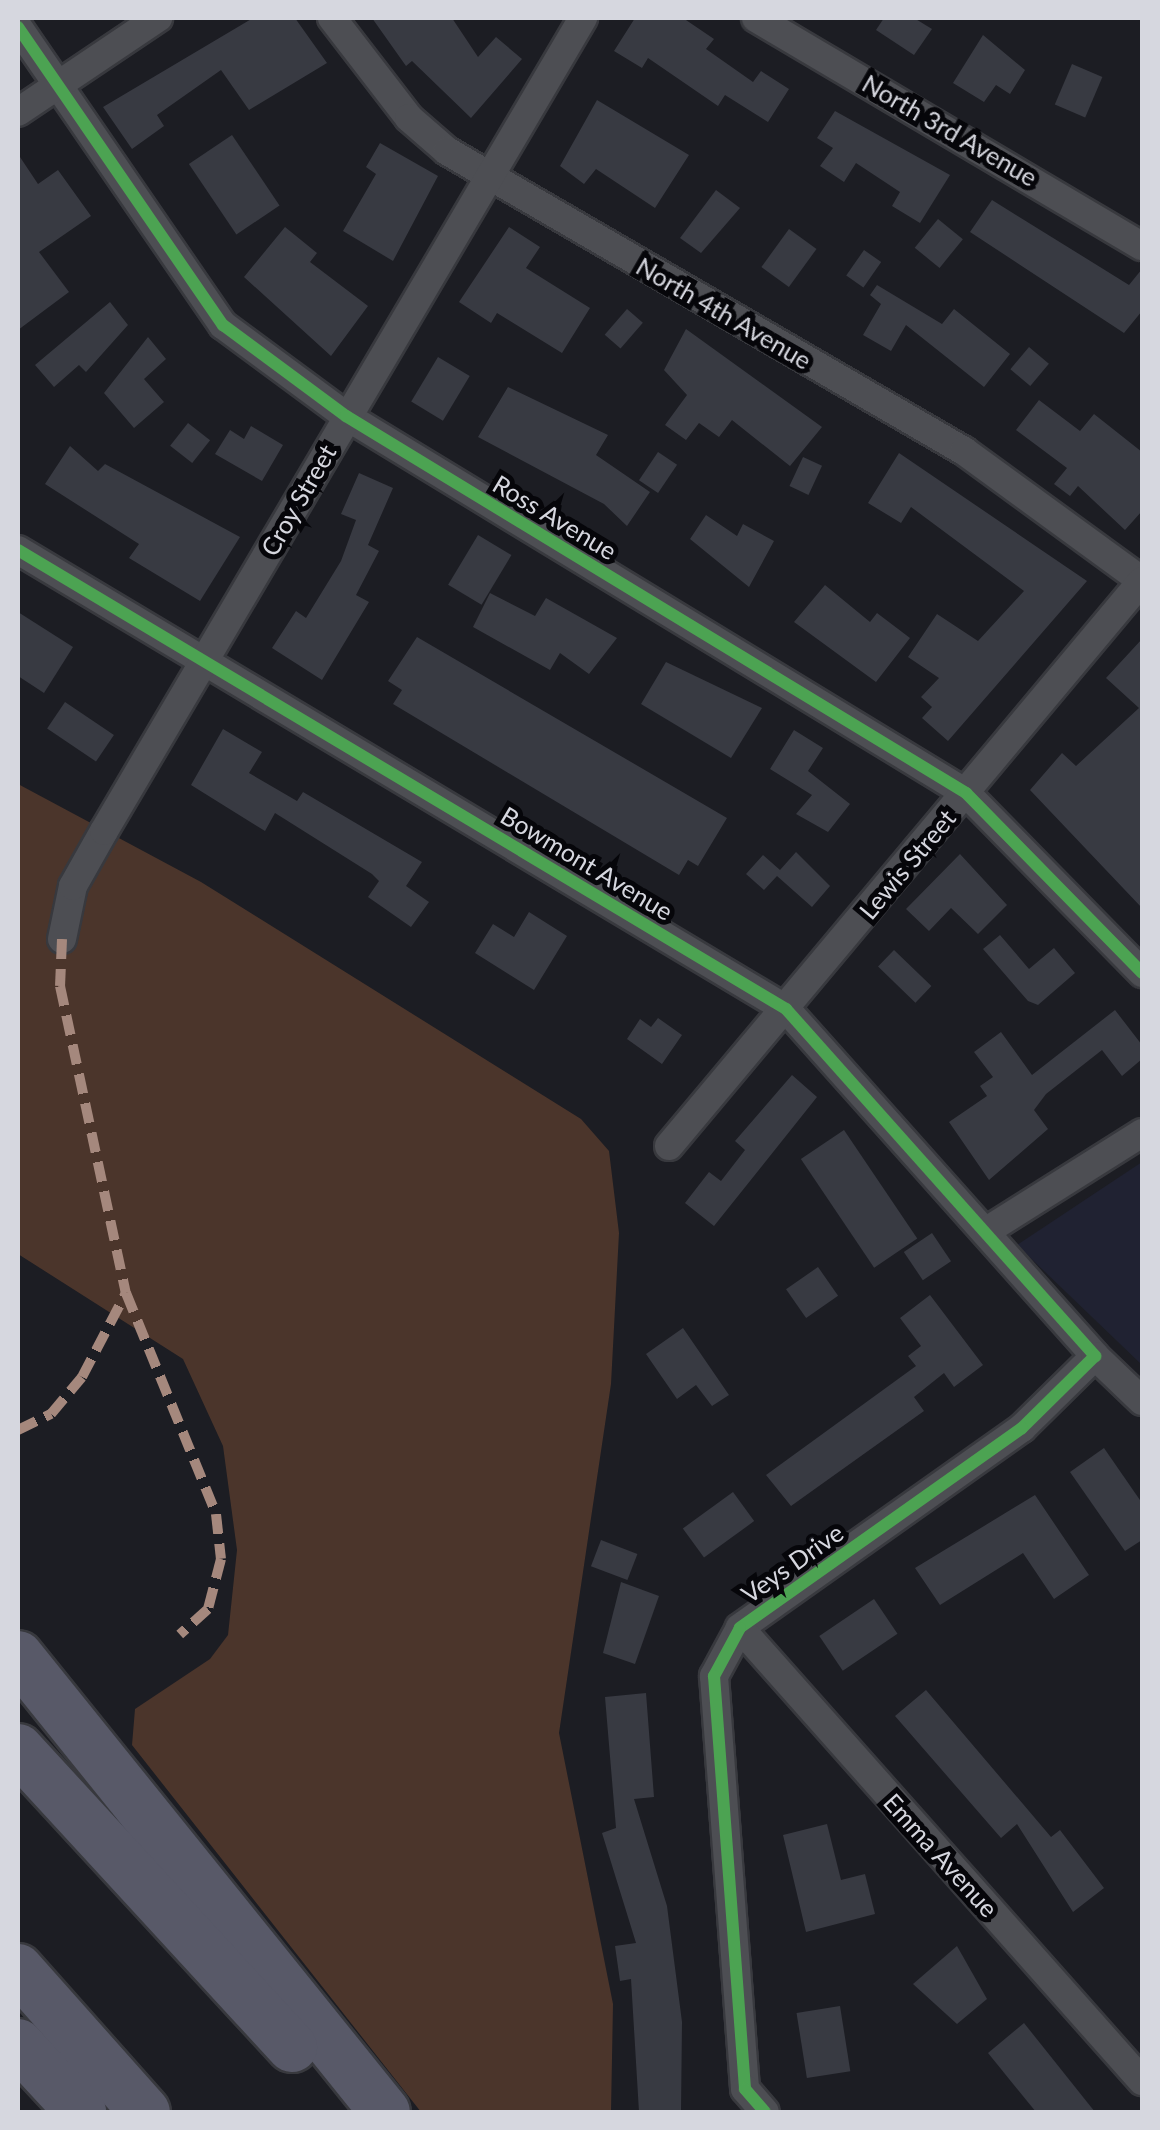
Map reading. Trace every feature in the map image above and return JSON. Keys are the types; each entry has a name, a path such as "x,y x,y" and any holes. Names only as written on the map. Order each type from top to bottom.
{"highway":[{"path":"18,1656 385,2112"},
{"path":"18,1750 351,2112"},
{"path":"18,1969 146,2112"},
{"path":"18,2044 80,2112"}],"street":[{"path":"18,112 158,18"},
{"name":"North 4th Avenue","path":"332,18 409,118 488,177 964,451 1142,581"},
{"name":"Croy Street","path":"62,939 73,886 583,18"},
{"name":"North 3rd Avenue","path":"756,18 1142,246"},
{"name":"Ross Avenue","path":"18,26 222,325 346,416 966,793 1142,974"},
{"name":"Bowmont Avenue","path":"18,550 786,1009 988,1230 1053,1312 1095,1356"},
{"name":"Lewis Street","path":"669,1146 1142,581"},
{"path":"988,1230 1142,1133"},
{"path":"1095,1356 1142,1400"},
{"name":"Veys Drive","path":"765,2112 745,2089 714,1676 740,1628 1022,1428 1095,1356"},
{"name":"Emma Avenue","path":"740,1628 1142,2081"}],"shaded area":[{"path":"18,784 201,882 581,1119 609,1151 619,1233 611,1384 559,1733 613,2004 611,2112 421,2112 132,1745 135,1709 210,1659 228,1635 237,1550 223,1446 183,1359 18,1254"},
{"path":"1142,1162 1142,1365 1017,1245"}],"building":[{"path":"253,18 295,18 327,63 249,110 221,70 157,115 164,126 132,149 103,107"},
{"path":"372,18 452,18 478,57 496,37 522,59 471,118 412,61 406,66"},
{"path":"635,18 683,18 714,39 706,49 753,82 761,71 789,89 768,122 725,95 718,106 648,58 642,68 614,51"},
{"path":"884,18 914,18 932,29 914,55 876,30"},
{"path":"983,35 1025,70 1010,94 996,85 984,102 953,83"},
{"path":"1072,64 1102,77 1085,117 1055,105"},
{"path":"597,100 689,155 655,208 596,169 584,184 560,166"},
{"path":"835,111 950,175 920,223 892,206 900,192 856,163 844,182 820,166 833,148 817,138"},
{"path":"232,135 280,205 236,235 189,164"},
{"path":"380,143 438,176 393,261 343,231 376,174 366,167"},
{"path":"18,154 38,184 58,170 91,216 39,252 69,292 18,330"},
{"path":"716,190 740,208 701,253 680,238"},
{"path":"992,200 1129,285 1142,269 1142,311 1124,333 970,232"},
{"path":"938,219 963,239 940,268 915,248"},
{"path":"285,227 317,253 310,262 368,306 331,356 244,277"},
{"path":"509,227 540,247 526,268 590,308 562,353 497,313 491,323 459,302"},
{"path":"789,229 817,249 789,287 761,267"},
{"path":"864,250 881,262 863,287 846,275"},
{"path":"877,285 942,324 954,309 1010,354 984,387 906,325 891,351 863,335 881,304 870,295"},
{"path":"110,302 128,325 86,372 79,365 54,387 35,365"},
{"path":"627,309 643,323 621,348 605,335"},
{"path":"686,329 822,427 790,466 732,420 719,437 699,423 686,440 665,425 687,395 664,370"},
{"path":"148,337 166,359 144,379 164,402 134,428 104,393"},
{"path":"1029,347 1049,364 1030,386 1010,369"},
{"path":"438,357 470,376 443,421 411,402"},
{"path":"508,387 608,435 596,455 650,492 627,526 604,504 478,437"},
{"path":"1039,400 1080,431 1094,414 1142,452 1142,511 1125,530 1078,486 1070,496 1054,484 1067,468 1016,430"},
{"path":"188,423 210,440 192,463 170,446"},
{"path":"251,426 283,445 262,481 215,454 230,430 244,439"},
{"path":"70,446 98,471 105,464 240,537 200,601 129,558 139,544 45,484"},
{"path":"658,452 677,465 658,493 639,480"},
{"path":"899,453 1087,581 948,741 922,718 932,707 921,697 939,678 908,657 937,614 978,641 1024,591 911,507 901,523 868,503"},
{"path":"803,457 822,466 809,495 789,486"},
{"path":"359,473 393,488 368,545 379,551 356,595 369,602 322,680 272,648 296,611 306,618 341,561 356,520 341,514"},
{"path":"706,515 737,536 743,524 774,541 749,587 690,539"},
{"path":"478,535 511,555 482,605 448,585"},
{"path":"825,585 870,622 877,613 910,638 876,682 794,622"},
{"path":"490,593 535,616 546,598 617,638 589,674 560,653 550,670 473,627"},
{"path":"18,612 73,647 44,693 18,676"},
{"path":"417,637 727,818 698,866 688,860 679,875 393,704 402,690 388,681"},
{"path":"1142,639 1142,908 1030,790 1062,753 1076,766 1139,708 1106,678"},
{"path":"666,662 762,708 731,758 641,704"},
{"path":"65,702 114,735 96,762 47,729"},
{"path":"223,729 262,752 249,773 297,801 303,792 422,862 406,886 429,902 411,927 368,897 379,881 372,874 275,813 265,831 191,785"},
{"path":"794,730 823,748 808,771 850,804 828,832 796,814 812,795 770,769"},
{"path":"796,852 830,886 812,907 777,876 764,890 746,874 763,855 780,870"},
{"path":"960,854 1007,905 978,934 951,908 929,931 906,909"},
{"path":"529,912 567,936 534,990 475,953 493,924 514,937"},
{"path":"1000,935 1029,969 1054,948 1075,973 1038,1005 1028,1001 983,949"},
{"path":"894,950 931,986 915,1003 878,967"},
{"path":"1115,1010 1142,1045 1142,1059 1122,1076 1102,1050 1046,1094 1034,1110 1048,1129 989,1180 949,1122 987,1096 980,1086 993,1077 974,1052 1001,1032 1032,1075"},
{"path":"658,1018 682,1035 662,1064 627,1039 640,1019 651,1027"},
{"path":"792,1075 817,1097 714,1226 685,1203 709,1172 721,1181 745,1150 735,1141"},
{"path":"844,1130 917,1239 874,1268 801,1159"},
{"path":"932,1233 951,1261 923,1280 904,1252"},
{"path":"818,1267 838,1296 806,1318 786,1289"},
{"path":"930,1295 983,1365 954,1387 944,1373 914,1397 924,1411 791,1506 766,1475 916,1366 908,1356 921,1346 900,1318"},
{"path":"683,1328 729,1395 712,1406 696,1385 677,1399 646,1354"},
{"path":"1104,1448 1142,1503 1142,1540 1125,1551 1070,1472"},
{"path":"733,1492 754,1521 704,1558 683,1528"},
{"path":"1035,1495 1089,1575 1054,1599 1023,1553 940,1605 915,1568"},
{"path":"601,1540 637,1554 627,1580 591,1566"},
{"path":"621,1582 659,1596 635,1664 603,1653"},
{"path":"874,1599 897,1634 843,1671 819,1636"},
{"path":"926,1690 1051,1837 1060,1830 1104,1888 1073,1912 1017,1824 1001,1838 895,1716"},
{"path":"646,1693 654,1797 634,1799 667,1906 682,2022 681,2112 639,2112 631,1979 620,1981 615,1946 636,1943 602,1833 616,1828 605,1697"},
{"path":"827,1824 841,1880 865,1874 875,1914 806,1932 783,1835"},
{"path":"957,1946 987,1999 957,2024 913,1984"},
{"path":"840,2006 850,2071 807,2078 797,2013"},
{"path":"1024,2023 1095,2112 1036,2112 988,2053"}],"marked path":[{"path":"62,939 60,986 126,1293"},
{"path":"18,1430 51,1414 82,1377 126,1293 216,1514 221,1559 208,1609 180,1634"}],"cycle path":[{"path":"18,27 223,325 346,416 966,793 1142,973"},
{"path":"18,550 786,1009 1095,1356 1022,1428 740,1628 714,1676 745,2089 765,2112"}]}
